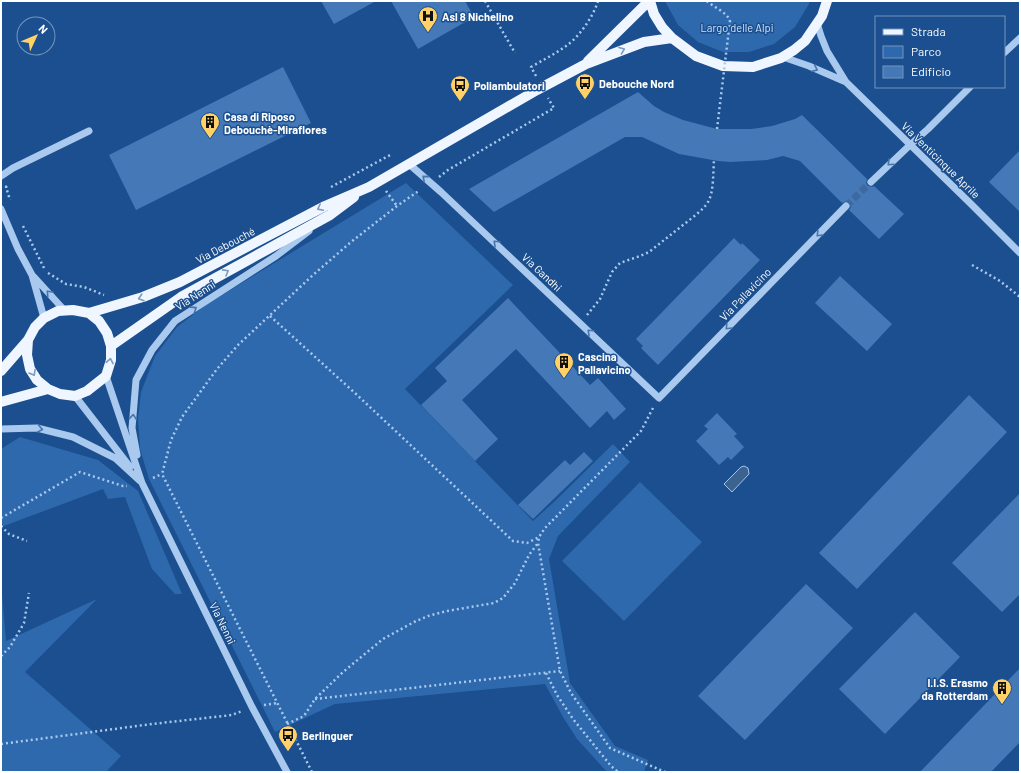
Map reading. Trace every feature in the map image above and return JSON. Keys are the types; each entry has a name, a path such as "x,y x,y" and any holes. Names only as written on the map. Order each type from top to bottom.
{"main road":[{"path":"649,1 654,14 662,27 672,38 696,56 723,66 753,67 783,57 805,41 822,16 827,1"},
{"name":"Via Debouché","path":"586,64 649,1"},
{"name":"Via Debouché","path":"44,318 58,311 73,310 89,313 143,297 180,282 325,206 368,187 537,90 586,64 644,42 672,38"},
{"name":"Via Debouché","path":"111,346 181,297 330,215 368,187"},
{"path":"28,340 27,355 30,369 37,380 48,389 60,394 75,396 87,391 106,376 111,360 111,346 107,333 99,321 89,313"},
{"path":"1,371 28,340 35,327 44,318"},
{"path":"1,402 48,389"}],"street":[{"name":"Via Venticinque Aprile","path":"818,23 827,51 846,82 1020,253"},
{"path":"1005,52 1020,38"},
{"name":"Via Venticinque Aprile","path":"783,57 809,66 846,82"},
{"path":"871,182 928,129 969,88"},
{"path":"1,176 13,168 89,131"},
{"name":"Via Gandhi","path":"409,164 659,398"},
{"name":"Via Pallavicino","path":"659,398 846,206"},
{"path":"1,209 18,249 32,275 44,318"},
{"name":"Via Nenni","path":"142,483 132,428 136,380 152,350 175,320 276,256 330,215"},
{"path":"32,275 65,311"},
{"name":"Via Nenni","path":"106,376 142,483 252,707 287,772"},
{"name":"Via Nenni","path":"75,396 142,483"},
{"name":"Via Nenni","path":"1,429 37,428 73,437 115,458 142,483"}],"path":[{"path":"485,1 515,54"},
{"path":"531,67 566,46 584,29 598,1"},
{"path":"707,1 728,16 730,22 716,129"},
{"path":"312,772 162,474 171,440 182,417 217,369 238,345 313,275 351,242 397,206 448,170 554,108"},
{"path":"330,188 392,154"},
{"path":"579,322 600,299 612,272 620,263 649,252 703,208 709,200 714,160"},
{"path":"9,183 6,187 8,197 12,204"},
{"path":"22,224 46,273 66,284 84,287 108,296"},
{"path":"972,265 1000,282 1020,297"},
{"path":"270,316 513,541 528,543 539,537 640,431 659,398"},
{"path":"1,518 80,472 123,486 142,483 162,474"},
{"path":"1,526 9,534 27,541"},
{"path":"539,537 538,543 560,671 571,693 610,748 665,772"},
{"path":"287,724 304,716 315,699 343,672 383,639 428,616 447,610 494,603 503,598 514,583 529,555 538,543"},
{"path":"1,656 10,647 24,623 29,593"},
{"path":"315,699 560,671"},
{"path":"546,673 557,695 573,719 611,766 618,772"},
{"path":"1,744 232,715 252,707 277,703"}],"green space":[{"name":"Largo delle Alpi","path":"665,1 809,1 809,4 795,27 774,44 749,52 723,52 698,42 678,25"},
{"path":"406,183 513,285 405,389 533,521 613,444 630,462 558,536 549,559 570,683 615,746 648,760 644,772 607,772 577,739 545,684 335,704 275,732 149,479 140,449 138,418 141,392 155,356 177,327 207,304"},
{"path":"20,437 98,460 138,491 182,594 175,594 152,569 125,497 108,499 103,489 1,527 1,449"},
{"path":"640,482 702,542 624,621 562,561"},
{"path":"1,583 6,641 97,599 25,672 121,756 106,772 1,772"}],"shaded area":[{"path":"744,466 748,468 749,474 732,492 724,484 741,467"}],"building":[{"path":"321,1 376,1 334,24"},
{"name":"Asl 8 Nichelino","path":"391,1 465,1 474,17 418,49"},
{"name":"Casa di Riposo Debouchè-Miraflores","path":"283,67 311,123 136,210 109,155"},
{"path":"638,92 654,106 664,112 683,120 717,129 751,129 772,126 795,119 802,115 867,179 866,183 868,186 874,186 904,214 879,239 849,210 851,207 850,203 847,201 842,203 800,161 783,156 767,160 730,162 718,161 679,154 642,137 625,137 494,212 469,189"},
{"path":"1020,150 1020,212 989,182"},
{"path":"734,238 741,245 742,243 760,260 658,365 641,348 643,346 636,339"},
{"path":"840,276 892,324 867,351 815,303"},
{"name":"Cascina Pallavicino","path":"508,298 590,385 598,378 626,409 614,420 607,411 590,428 516,349 462,400 498,439 475,461 421,405 447,381 435,368"},
{"path":"969,395 1007,432 857,589 819,553"},
{"path":"717,413 737,434 734,436 744,447 731,460 728,457 719,465 696,441 708,429 704,426"},
{"path":"584,452 593,461 533,519 518,505 565,460 570,465"},
{"path":"1020,493 1020,594 1002,612 952,563"},
{"path":"806,584 853,628 745,740 698,696"},
{"path":"915,612 960,657 885,734 839,689"},
{"name":"I.I.S. Erasmo da Rotterdam","path":"1020,668 1020,742 991,772 920,772"}],"tunnel":[{"path":"846,206 871,182"}],"place":[{"name":"Asl 8 Nichelino","path":"428,33"},
{"name":"Debouche Nord","path":"585,100"},
{"name":"Poliambulatori","path":"460,102"},
{"name":"Casa di Riposo Debouchè-Miraflores","path":"210,139"},
{"name":"Cascina Pallavicino","path":"564,379"},
{"name":"I.I.S. Erasmo da Rotterdam","path":"1002,705"},
{"name":"Berlinguer","path":"288,752"}]}
